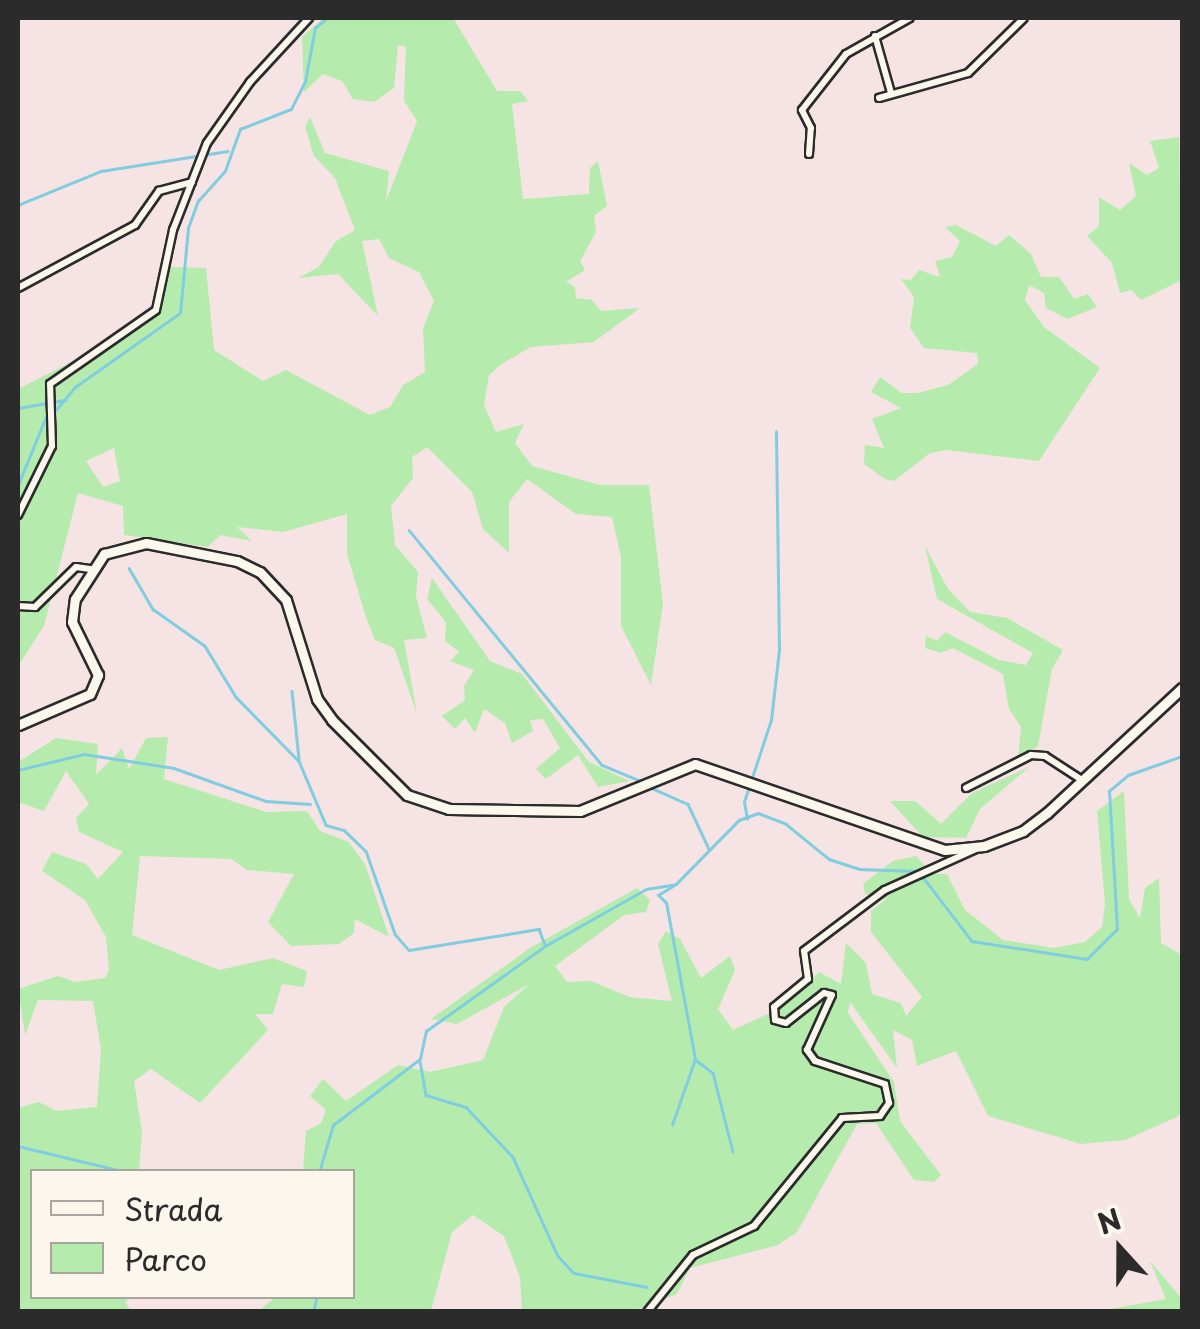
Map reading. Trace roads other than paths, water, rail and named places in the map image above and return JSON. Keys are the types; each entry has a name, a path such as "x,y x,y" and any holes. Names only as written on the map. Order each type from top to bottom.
{"main road":[{"path":"18,726 80,701 96,683 96,665 72,615 90,569 118,546 146,544 237,560 260,572 294,618 317,699 393,784 425,804 558,814 626,793 695,764 767,783 945,850 984,846 1024,832 1182,688"}],"street":[{"path":"18,514 52,446 50,384 156,310 172,230 221,118 310,18"},
{"path":"809,154 811,128 802,110 846,54 910,18"},
{"path":"879,98 968,73 1024,18"},
{"path":"874,36 891,93"},
{"path":"18,288 134,225 160,191 193,182"},
{"path":"18,606 35,607 76,567 90,569"},
{"path":"966,788 1031,755 1045,756 1082,780"},
{"path":"647,1312 693,1255 754,1226 842,1118 880,1116 888,1103 885,1084 814,1062 807,1050 832,995 824,993 786,1023 772,1014 808,978 804,950 819,934 915,875 984,846"}],"waterway":[{"path":"55,411 75,387 180,313 188,228 198,201 225,171 240,129 291,109 305,82 315,28 327,18"},
{"path":"18,205 101,171 227,151"},
{"path":"18,408 65,400"},
{"path":"18,485 47,414"},
{"path":"747,819 744,802 771,720 779,650 776,432"},
{"path":"409,530 602,765 641,781"},
{"path":"129,568 153,609 205,646 236,697 299,761 326,825 344,830 366,851 395,934 409,950 539,929 545,945"},
{"path":"292,691 299,759"},
{"path":"18,770 84,754 174,768 266,801 310,804"},
{"path":"923,877 972,941 1087,959 1117,929 1109,791 1128,775 1182,756"},
{"path":"647,786 688,804 709,849"},
{"path":"320,1169 333,1125 420,1059 426,1031 545,946 646,889 676,884 739,820 758,813 786,824 829,859 859,869 918,871"},
{"path":"672,1125 695,1059 666,903 658,895 673,886"},
{"path":"696,1060 713,1073 733,1152"},
{"path":"420,1061 426,1095 466,1107 513,1157 558,1256 574,1273 647,1287"},
{"path":"18,1146 114,1169"},
{"path":"313,1312 316,1299"}]}
